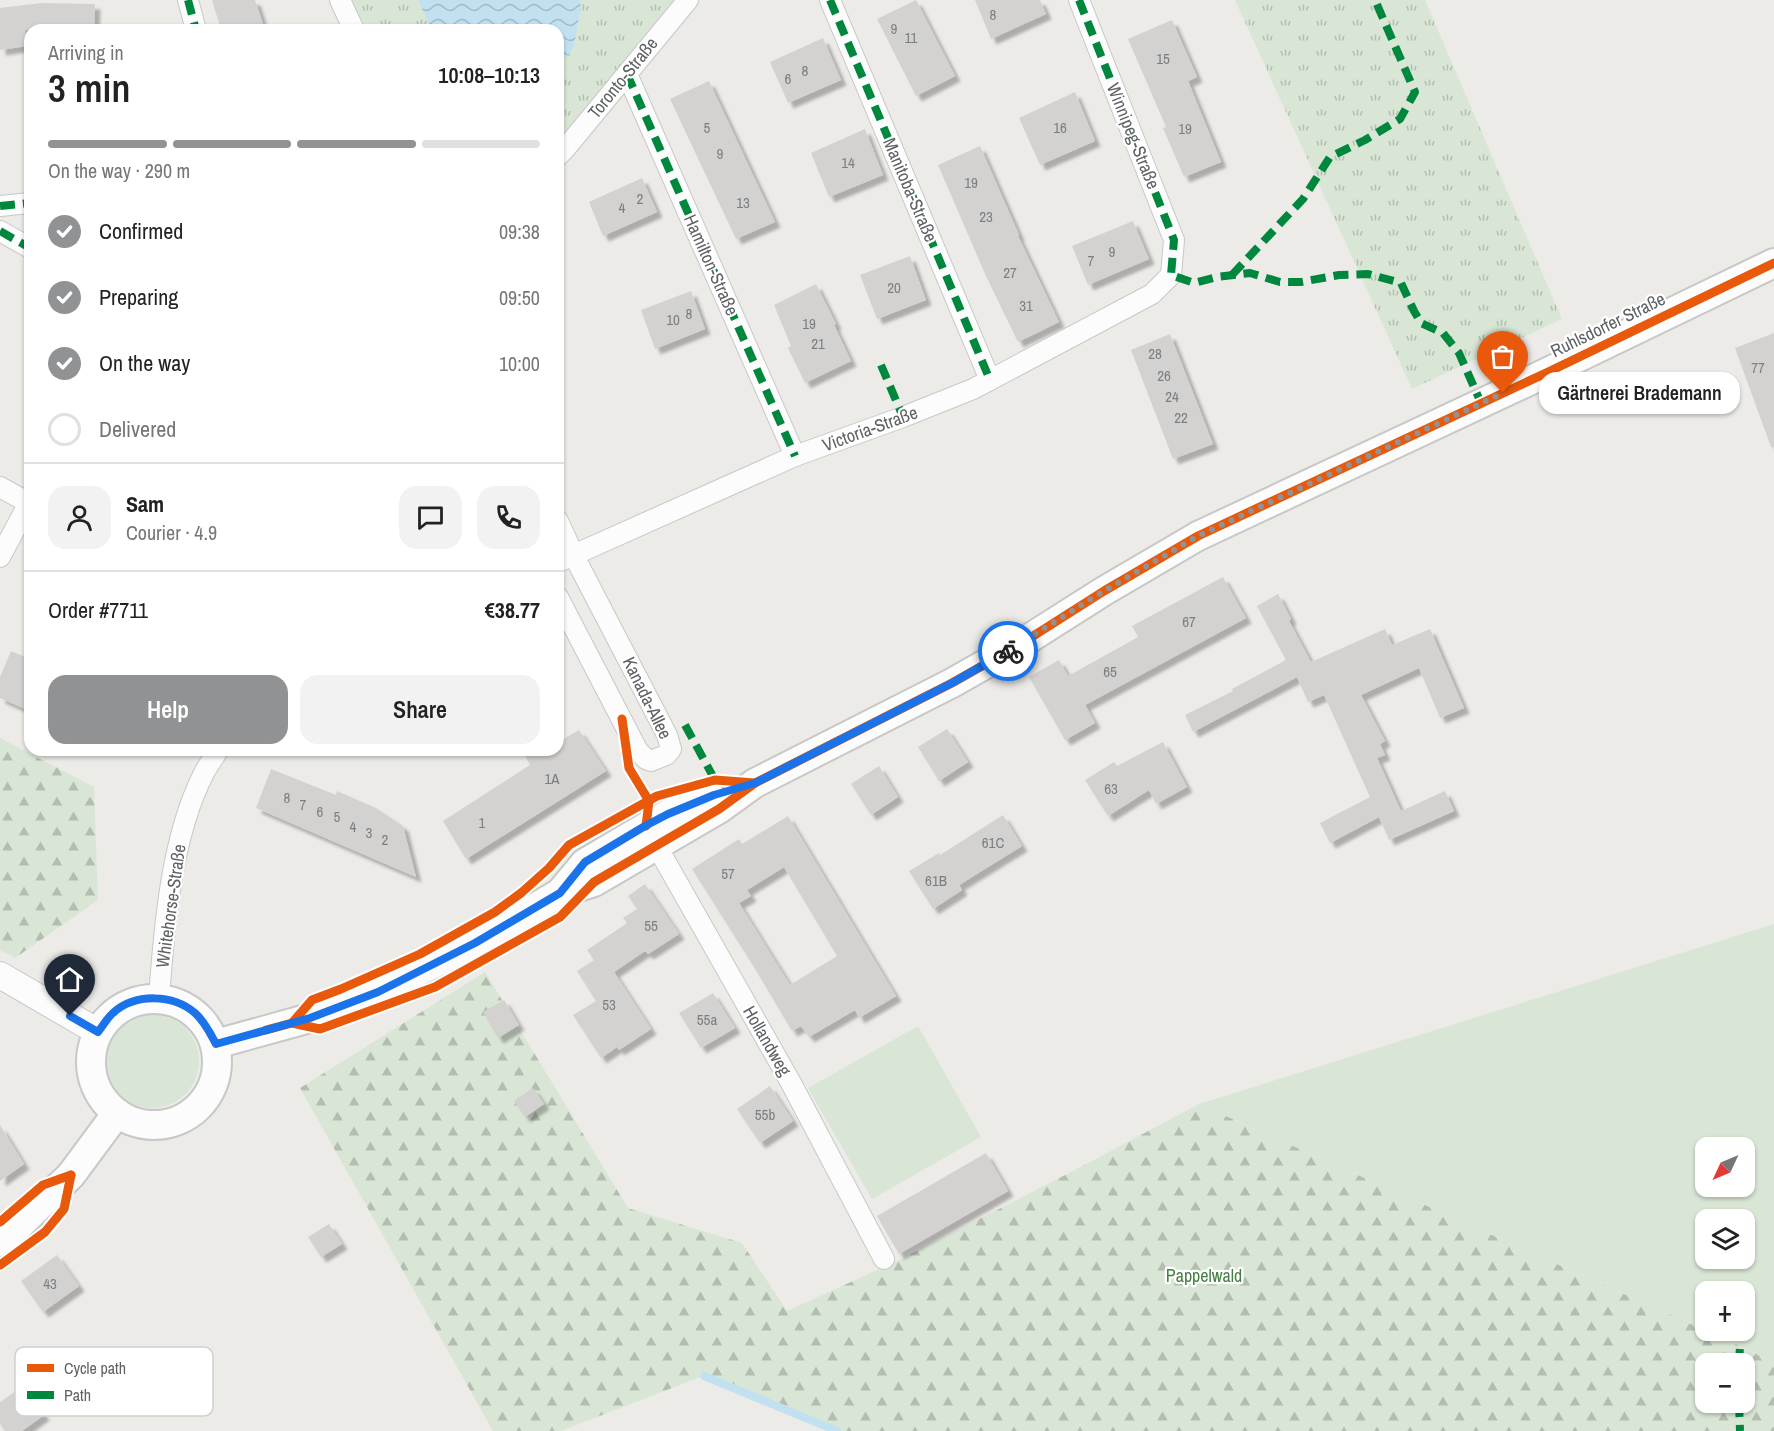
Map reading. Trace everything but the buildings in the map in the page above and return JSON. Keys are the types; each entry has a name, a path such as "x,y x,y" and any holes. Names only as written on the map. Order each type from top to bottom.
{"main road":[{"name":"Ruhlsdorfer Straße","path":"216,1044 310,1018 378,992 475,943 560,893 594,882 651,836 719,809 755,783 952,683 1198,536 1774,263"},
{"path":"159,998 178,1003 195,1013 207,1027 216,1044 217,1066 213,1086 206,1099 196,1109 171,1123 157,1125 129,1120 117,1113 104,1100 95,1084 91,1067 92,1049 98,1032 113,1013 135,1001 159,998"},
{"path":"0,1242 71,1174 117,1113"}],"street":[{"path":"188,0 194,24"},
{"path":"340,0 351,24"},
{"name":"Toronto-Straße","path":"564,151 688,0"},
{"name":"Manitoba-Straße","path":"830,0 990,380"},
{"name":"Winnipeg-Straße","path":"1079,0 1174,240 1171,275"},
{"name":"Hamilton-Straße","path":"627,74 795,456"},
{"path":"0,207 24,204"},
{"path":"0,231 24,245"},
{"name":"Victoria-Straße","path":"566,559 795,456 973,389 1152,294 1171,275"},
{"path":"0,487 24,499"},
{"path":"0,557 24,511"},
{"name":"Kanada-Allee","path":"564,609 638,751 651,761 666,755 671,749 667,735 566,559"},
{"name":"Whitehorse-Straße","path":"159,998 171,883 180,841 190,807 214,756"},
{"name":"Hollandweg","path":"651,836 791,1083 884,1259"},
{"path":"0,975 98,1032"}],"green space":[{"path":"344,0 418,0 428,24 364,24"},
{"path":"579,0 688,0 564,149 564,60 574,47 581,5"},
{"path":"1235,0 1425,0 1562,319 1412,389"},
{"path":"0,738 24,751 24,756 35,756 94,787 98,900 15,958 0,950"},
{"path":"1774,924 1774,1363 1729,1341 1755,1341 1755,1281 1695,1281 1695,1326 1199,1104"},
{"name":"Pappelwald","path":"485,972 628,1208 742,1243 787,1311 897,1261 1199,1104 1695,1326 1695,1341 1729,1341 1754,1353 1695,1353 1695,1413 1755,1413 1755,1354 1774,1363 1774,1431 835,1431 703,1376 561,1431 493,1431 300,1088"},
{"path":"152,1014 170,1018 185,1028 195,1043 199,1061 195,1079 185,1094 170,1104 152,1108 134,1104 119,1094 109,1079 105,1061 109,1043 119,1028 134,1018"},
{"path":"918,1026 981,1137 872,1199 808,1088"}],"water":[{"path":"418,0 579,0 581,5 574,47 564,60 564,24 428,24"}],"waterway":[{"path":"704,1376 837,1431"}],"marked path":[{"path":"188,0 194,24"},
{"path":"830,0 990,380"},
{"path":"1079,0 1174,240 1171,275 1194,283 1217,277 1250,273 1280,282 1301,282 1339,275 1368,274 1401,283 1421,323 1443,333 1459,353 1481,403"},
{"path":"1232,275 1303,199 1330,157 1400,119 1415,92 1375,0"},
{"path":"627,74 795,456"},
{"path":"0,206 24,204"},
{"path":"0,231 24,245"},
{"path":"881,365 903,417"},
{"path":"685,725 715,780"},
{"path":"1740,1346 1740,1353"},
{"path":"1739,1413 1740,1431"}],"cycle path":[{"path":"266,1030 292,1023 320,1029 435,987 560,917 594,882 719,809 755,783 952,683 1198,536 1774,263"},
{"path":"622,719 629,768 649,801 646,826"},
{"path":"292,1023 312,1000 420,954 495,912 549,868 569,845 657,796 715,780 755,783"},
{"path":"0,1222 43,1185 71,1175"},
{"path":"0,1265 45,1232 64,1209 71,1175"}],"way so far":[{"path":"1008,651 1198,536 1503,393"}],"place":[{"name":"Gärtnerei Brademann","path":"1503,393"}],"route":[{"path":"70,1016 98,1032 113,1013 135,1001 159,998 178,1003 195,1013 207,1027 216,1044 310,1018 378,992 475,943 560,893 585,862 645,826 714,795 755,783 952,683 1008,651"}]}
